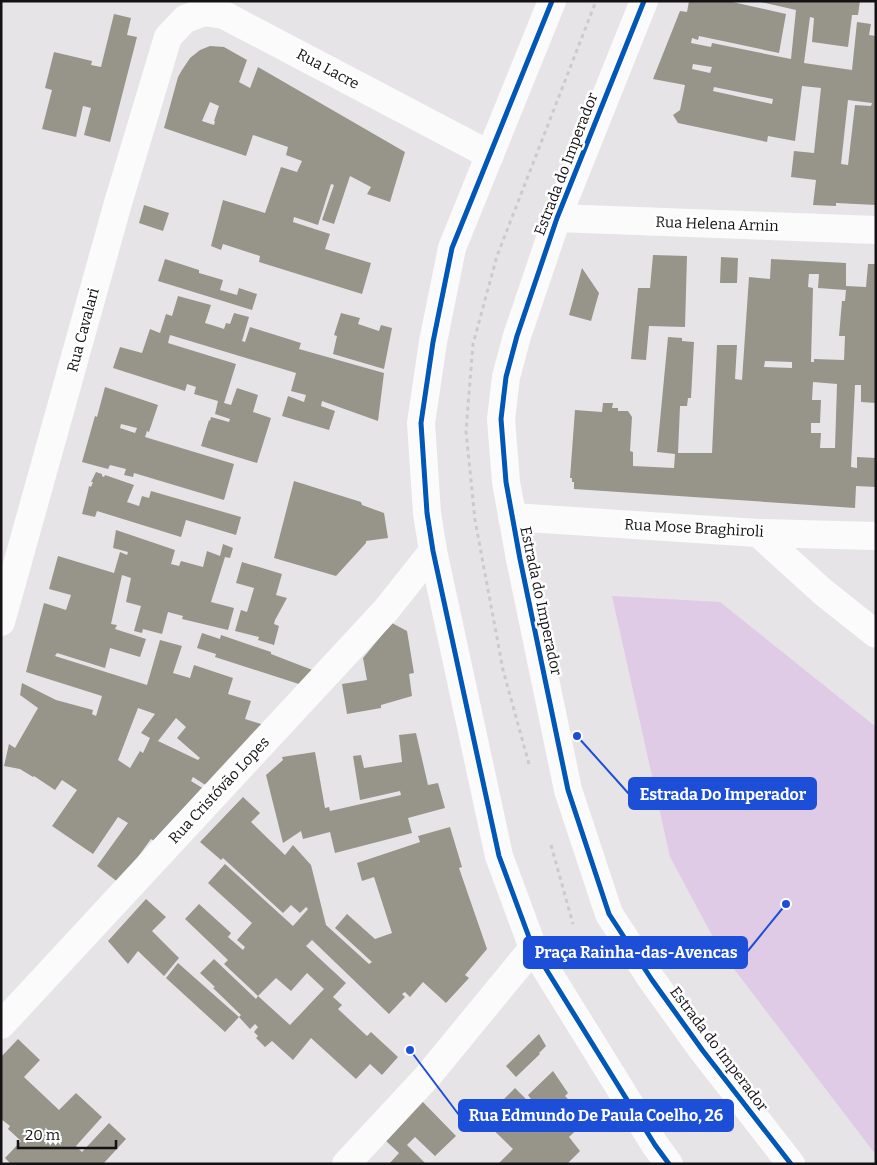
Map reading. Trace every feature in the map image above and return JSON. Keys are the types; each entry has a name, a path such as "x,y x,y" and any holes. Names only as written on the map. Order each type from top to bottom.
{"street":[{"path":"552,1 452,248 433,342 421,423 427,513 433,551 499,856 533,948 655,1145 669,1164"},
{"name":"Estrada do Imperador","path":"644,1 557,218 517,336 506,377 501,419 506,482 568,790 610,914 652,980 703,1052 791,1164"},
{"name":"Rua Lacre","path":"168,37 185,18 204,12 224,15 490,155"},
{"name":"Rua Cavalari","path":"1,622 118,203 168,37"},
{"name":"Rua Helena Arnin","path":"557,218 876,230"},
{"name":"Rua Mose Braghiroli","path":"512,517 758,533 876,536"},
{"path":"758,533 823,592 876,634"},
{"name":"Rua Cristóvão Lopes","path":"1,1025 386,610 433,551"},
{"path":"346,1164 427,1077 533,948"}],"shaded area":[{"path":"612,596 720,602 876,727 876,1155 721,952 670,857"}],"building":[{"path":"689,1 728,1 786,14 779,53 699,36 698,40 692,38 691,43 711,47 712,43 791,59 796,10 756,1 860,1 858,15 852,15 848,47 812,42 814,18 810,17 804,63 852,70 857,22 871,24 869,35 876,36 876,205 836,203 836,206 813,205 816,180 791,177 794,151 814,153 821,88 802,86 795,141 768,136 767,142 678,123 673,115 680,110 685,85 653,79 680,11 687,12","holes":["693,64 712,67 710,73 692,69","714,87 773,99 772,104 713,91","848,100 872,103 871,106 855,105 848,165 841,164"]},
{"path":"114,14 131,18 127,35 137,37 110,142 84,135 91,108 83,106 76,137 42,129 52,90 45,88 54,52 92,61 91,65 101,67"},
{"path":"210,46 224,47 247,60 239,82 250,88 258,67 405,152 390,202 367,194 371,187 350,176 334,224 322,220 334,185 331,184 318,225 294,217 293,222 330,234 325,249 371,263 362,294 259,262 260,256 223,244 221,250 211,246 223,200 265,213 281,167 297,172 302,161 286,155 288,147 253,135 246,156 164,128 178,77 190,58 200,50","holes":["210,102 219,106 214,125 202,121"]},
{"path":"144,205 169,213 163,231 139,223"},
{"path":"653,255 687,256 685,327 649,326 646,360 631,359 638,288 650,288"},
{"path":"721,257 738,258 737,283 720,283"},
{"path":"165,259 199,270 199,273 223,280 220,290 237,295 239,288 257,294 252,310 158,281"},
{"path":"771,259 846,263 846,286 866,287 868,264 876,264 876,403 861,402 861,385 855,385 851,467 857,468 857,457 876,458 876,487 856,486 855,508 574,489 574,482 570,478 575,410 602,412 603,403 613,403 612,408 618,408 618,411 628,411 632,417 630,451 633,452 633,466 674,468 675,454 657,452 668,337 682,338 682,341 694,342 691,398 688,398 687,406 680,406 678,453 712,453 717,345 737,345 735,379 742,380 749,277 770,279","holes":["809,274 819,274 818,288 846,290 845,301 842,301 839,336 845,336 844,360 814,359 814,362 811,362 813,288 808,287","765,361 792,362 792,368 764,367","813,382 837,384 835,448 820,448 821,433 811,433 811,423 820,423 821,400 812,400"]},
{"path":"582,268 599,293 591,321 569,315"},
{"path":"178,296 211,305 205,323 224,329 226,323 230,324 234,313 249,317 242,341 245,342 250,327 301,343 299,349 384,373 378,421 322,401 321,406 335,411 329,430 282,416 288,396 304,402 306,395 291,391 296,373 170,335 168,343 236,364 224,403 231,405 237,388 258,395 253,412 271,418 257,463 201,446 211,417 229,422 230,419 215,414 218,401 194,394 196,387 187,384 185,391 113,368 120,347 142,353 150,329 160,333 166,314 172,316"},
{"path":"341,313 360,318 358,324 379,331 381,325 392,328 384,369 333,354 337,336 334,335"},
{"path":"105,387 158,405 149,432 147,431 145,437 234,464 224,500 134,473 133,477 124,475 126,469 110,465 108,469 82,462 95,416 97,417","holes":["121,424 137,428 135,433 120,428"]},
{"path":"96,472 104,477 105,475 134,485 127,502 139,506 142,496 149,498 151,491 241,517 236,535 186,520 181,537 97,511 95,517 82,514 89,486 91,487 93,482 91,482"},
{"path":"294,481 361,502 362,505 384,513 388,538 366,541 336,576 274,558"},
{"path":"116,530 175,550 171,564 179,566 181,561 203,567 207,551 220,556 223,544 233,548 230,558 225,557 211,602 234,608 228,630 182,619 183,616 168,612 162,634 143,629 142,633 134,631 141,606 126,602 131,578 122,575 111,624 117,625 115,629 146,639 140,657 110,648 105,668 57,653 55,656 147,685 160,640 182,646 173,673 190,678 194,665 233,678 228,694 251,701 245,719 264,725 207,786 193,777 191,781 204,789 157,843 151,839 119,883 97,866 128,823 118,817 93,854 52,826 77,790 62,780 55,790 20,769 4,766 9,744 15,748 38,708 20,695 22,683 56,700 93,710 92,714 96,716 102,696 26,672 44,603 66,610 71,595 49,589 58,556 114,573 120,552 127,555 128,552 113,548","holes":["138,708 155,714 141,733 150,738 143,753 140,751 130,768 118,760","176,718 186,727 177,738 200,758 198,760 158,741"]},
{"path":"242,562 282,574 276,595 287,598 275,620 274,624 279,626 274,645 258,640 259,637 235,631 241,610 247,612 254,588 236,583"},
{"path":"392,623 407,631 414,673 409,674 412,696 381,705 381,708 347,714 342,684 367,680 363,658"},
{"path":"202,633 220,639 221,635 271,652 271,654 315,671 302,685 215,657 216,654 197,648"},
{"path":"416,733 428,785 438,783 445,808 408,818 412,833 335,853 330,832 303,839 301,831 283,843 266,775 283,760 282,757 315,752 325,808 329,807 330,811 401,795 400,791 360,800 353,756 361,755 364,768 402,762 399,735"},
{"path":"243,797 260,813 251,822 285,855 293,845 311,865 326,925 369,964 372,962 335,928 347,914 375,939 392,933 374,877 362,881 357,863 420,842 418,836 450,827 462,867 459,868 487,949 465,975 469,978 446,1003 423,982 410,997 405,992 402,994 405,997 389,1014 312,940 306,946 346,983 333,997 342,1005 338,1009 367,1036 371,1032 398,1057 382,1075 370,1064 356,1079 311,1038 293,1060 272,1041 265,1047 256,1038 258,1036 254,1032 258,1027 255,1024 250,1029 239,1017 241,1015 200,973 214,959 256,999 258,996 224,964 228,960 185,919 199,904 231,933 228,937 243,950 245,947 237,940 252,923 208,883 225,864 293,926 308,909 306,907 300,913 291,905 283,913 223,858 221,860 200,842","holes":["307,973 324,989 290,1025 258,996 276,978 291,991"]},
{"path":"146,899 166,917 152,931 179,958 164,976 138,951 128,964 108,941"},
{"path":"178,963 239,1017 225,1032 166,978"},
{"path":"539,1034 546,1046 516,1077 506,1066"},
{"path":"18,1039 40,1060 24,1077 59,1110 76,1093 102,1117 76,1146 82,1152 109,1123 126,1139 103,1164 11,1164 5,1158 21,1141 8,1129 10,1126 1,1119 1,1057"},
{"path":"553,1071 568,1093 565,1096 588,1119 569,1137 580,1151 567,1164 498,1164 513,1149 483,1120 515,1088 544,1117 528,1095"},
{"path":"422,1101 456,1136 435,1156 415,1137 407,1145 426,1164 389,1164 399,1153 385,1140"}],"cycle path":[{"path":"552,1 452,248 433,342 421,423 427,513 433,551 499,856 533,948 655,1145 669,1164"},
{"path":"644,1 557,218 517,336 506,377 501,419 506,482 568,790 609,914 652,980 703,1051 791,1164"}],"place":[{"name":"Estrada Do Imperador","path":"577,736"},
{"name":"Praça Rainha-das-Avencas","path":"786,904"},
{"name":"Rua Edmundo De Paula Coelho, 26","path":"410,1050"}]}
